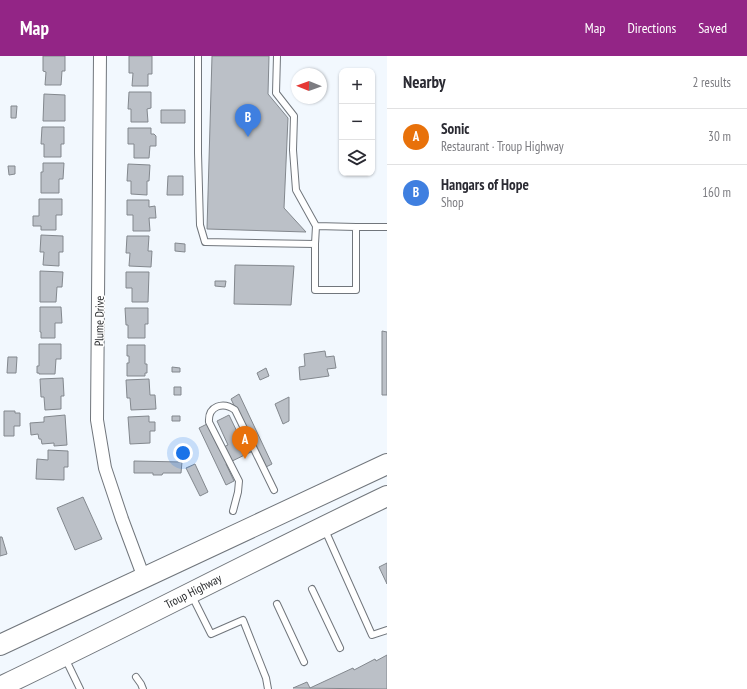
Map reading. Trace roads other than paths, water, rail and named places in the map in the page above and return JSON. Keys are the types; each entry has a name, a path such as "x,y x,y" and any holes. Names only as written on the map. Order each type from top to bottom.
{"highway":[{"path":"0,646 387,464"},
{"name":"Troup Highway","path":"1,687 387,496"}],"street":[{"name":"Plume Drive","path":"100,56 98,420 104,468 144,578"}],"lane":[{"path":"198,56 200,225 205,242 316,244"},
{"path":"277,56 276,93 294,116 293,150 296,190 316,226 315,290 356,290 356,227"},
{"path":"316,226 387,227"},
{"path":"233,511 239,481 210,422 209,416 212,410 220,405 229,406 235,410 274,490"},
{"path":"323,527 372,635 387,630"},
{"path":"312,589 340,648"},
{"path":"191,593 211,634 243,620 266,678 268,689"},
{"path":"277,604 304,662"},
{"path":"64,656 80,689"},
{"path":"136,677 143,689"}],"place":[{"name":"Hangars of Hope","path":"248,137"},
{"name":"Sonic","path":"245,459"}]}
